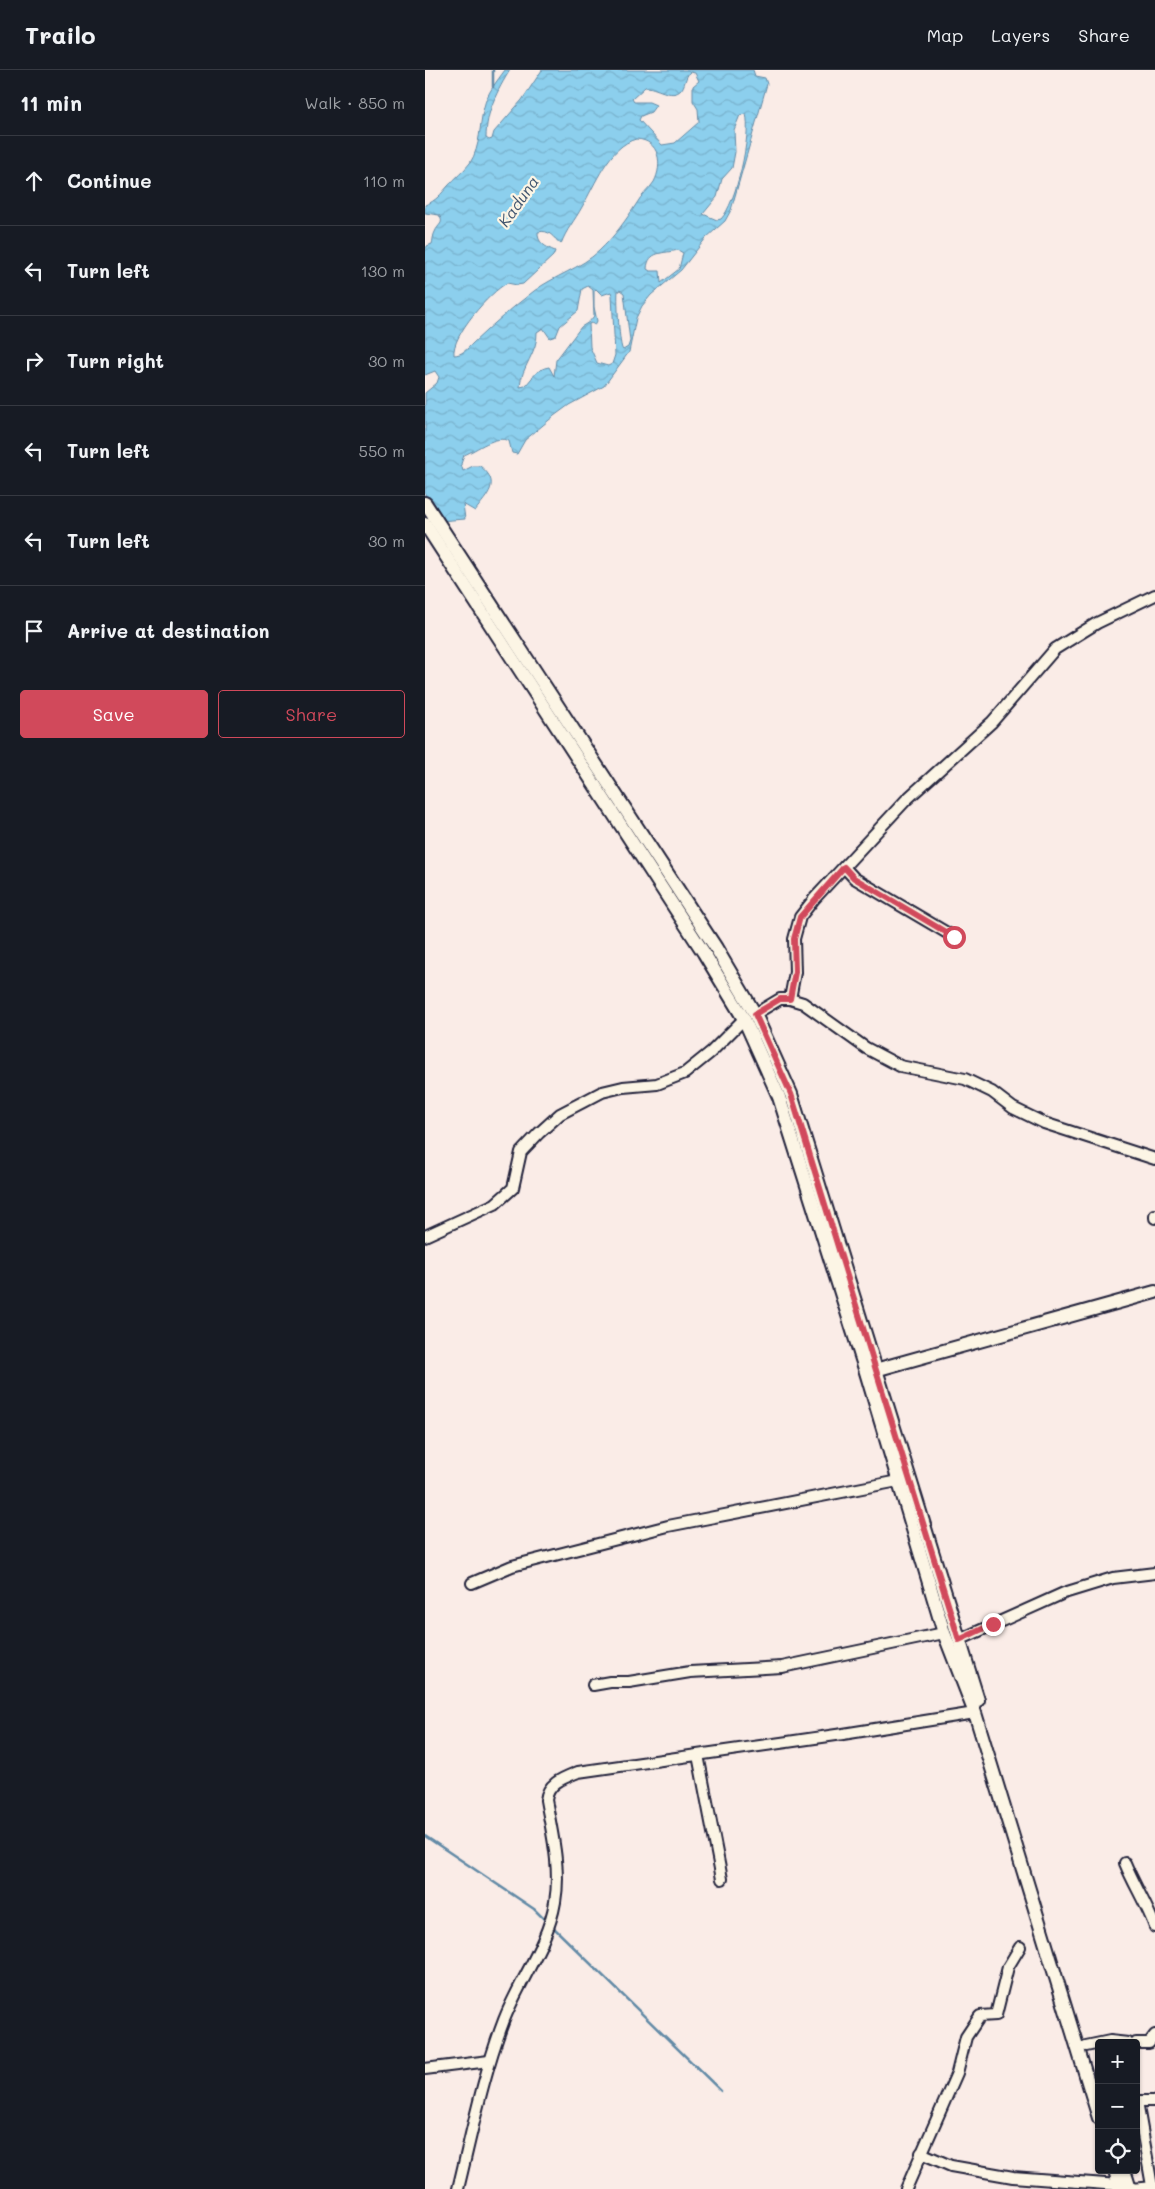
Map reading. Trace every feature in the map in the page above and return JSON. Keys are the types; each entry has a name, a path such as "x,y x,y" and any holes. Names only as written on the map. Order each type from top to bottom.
{"main road":[{"path":"425,503 442,540 699,945 750,1016 871,1371 959,1640 1097,2084"},
{"path":"425,524 442,540"},
{"path":"871,1371 1155,1292"},
{"path":"871,1371 898,1481 944,1633 975,1713 1095,2105"},
{"path":"1117,2174 1125,2188"},
{"path":"1124,2174 1125,2188"}],"street":[{"path":"790,999 795,972 794,939 800,917 844,867 906,800 992,722 1055,649 1097,623 1155,595"},
{"path":"844,867 854,878 954,937"},
{"path":"425,1236 495,1204 513,1188 521,1152 560,1114 602,1092 623,1087 657,1084 685,1073 750,1016 780,999 790,999 803,1003 866,1048 901,1066 965,1079 992,1092 1013,1108 1044,1123 1155,1159"},
{"path":"472,1583 511,1566 667,1526 898,1481"},
{"path":"959,1640 1064,1593 1113,1578 1155,1572"},
{"path":"593,1685 629,1682 690,1672 782,1667 944,1633"},
{"path":"458,2189 489,2061 505,2018 546,1930 555,1903 557,1881 555,1850 546,1800 547,1792 554,1783 578,1772 975,1713"},
{"path":"698,1755 722,1879"},
{"path":"1125,1863 1133,1885 1149,1911 1155,1927"},
{"path":"906,2189 957,2073 966,2038 979,2016 996,2014 1007,1967 1020,1947"},
{"path":"1140,2043 1149,2043 1155,2035"},
{"path":"1086,2046 1095,2044"},
{"path":"425,2069 489,2061"},
{"path":"1140,2101 1155,2101"},
{"path":"921,2153 951,2166 1013,2176 1125,2188 1154,2186 1140,2116"}],"water":[{"name":"Kaduna","path":"505,70 510,70 497,94 488,119 486,138 489,140 492,139 494,132 522,100 542,70 753,70 755,76 765,78 767,84 731,210 725,221 706,238 681,270 651,295 642,306 636,318 629,352 604,386 569,405 554,416 525,440 517,454 512,453 509,441 504,439 486,443 464,455 461,464 463,471 473,466 480,466 487,472 491,483 488,494 475,511 463,504 465,519 439,521 425,525 425,393 437,383 439,377 435,371 425,375 425,251 427,246 432,244 434,233 441,220 439,215 425,213 425,205 438,197 470,163 478,143 485,102","holes":["690,72 695,73 699,81 693,86 693,101 698,109 699,122 675,143 662,145 639,120 641,116 651,112 656,105 649,102 634,102 632,99 645,87 673,94 677,93 681,90","746,114 747,137 737,184 727,211 721,219 717,220 703,214 717,197 722,179 732,168 735,152 734,130 740,115","636,139 644,140 655,149 659,161 654,182 615,234 592,257 534,291 464,351 454,355 455,347 465,326 491,295 507,283 523,284 553,256 555,251 541,242 538,232 548,233 561,244 604,167 618,149","678,250 683,253 679,269 661,283 660,271 650,271 647,269 650,259 658,254","588,286 593,290 594,316 581,327 556,360 554,376 549,367 545,368 538,372 525,386 520,387 523,373 535,346 537,332 543,328 550,338 556,336 560,326 578,311 582,289","596,289 602,295 611,292 615,355 612,364 608,366 597,363 590,347 589,324 595,325 597,321 594,307 594,291","620,290 624,293 630,341 628,347 623,350 619,332 618,291"]}],"waterway":[{"path":"493,70 493,87"},
{"path":"425,1836 534,1909 546,1921"},
{"path":"552,1926 721,2091"}],"route":[{"path":"954,937 854,878 844,867 800,917 794,939 795,972 790,999 780,999 755,1014 791,1094 959,1640 993,1624"}]}
